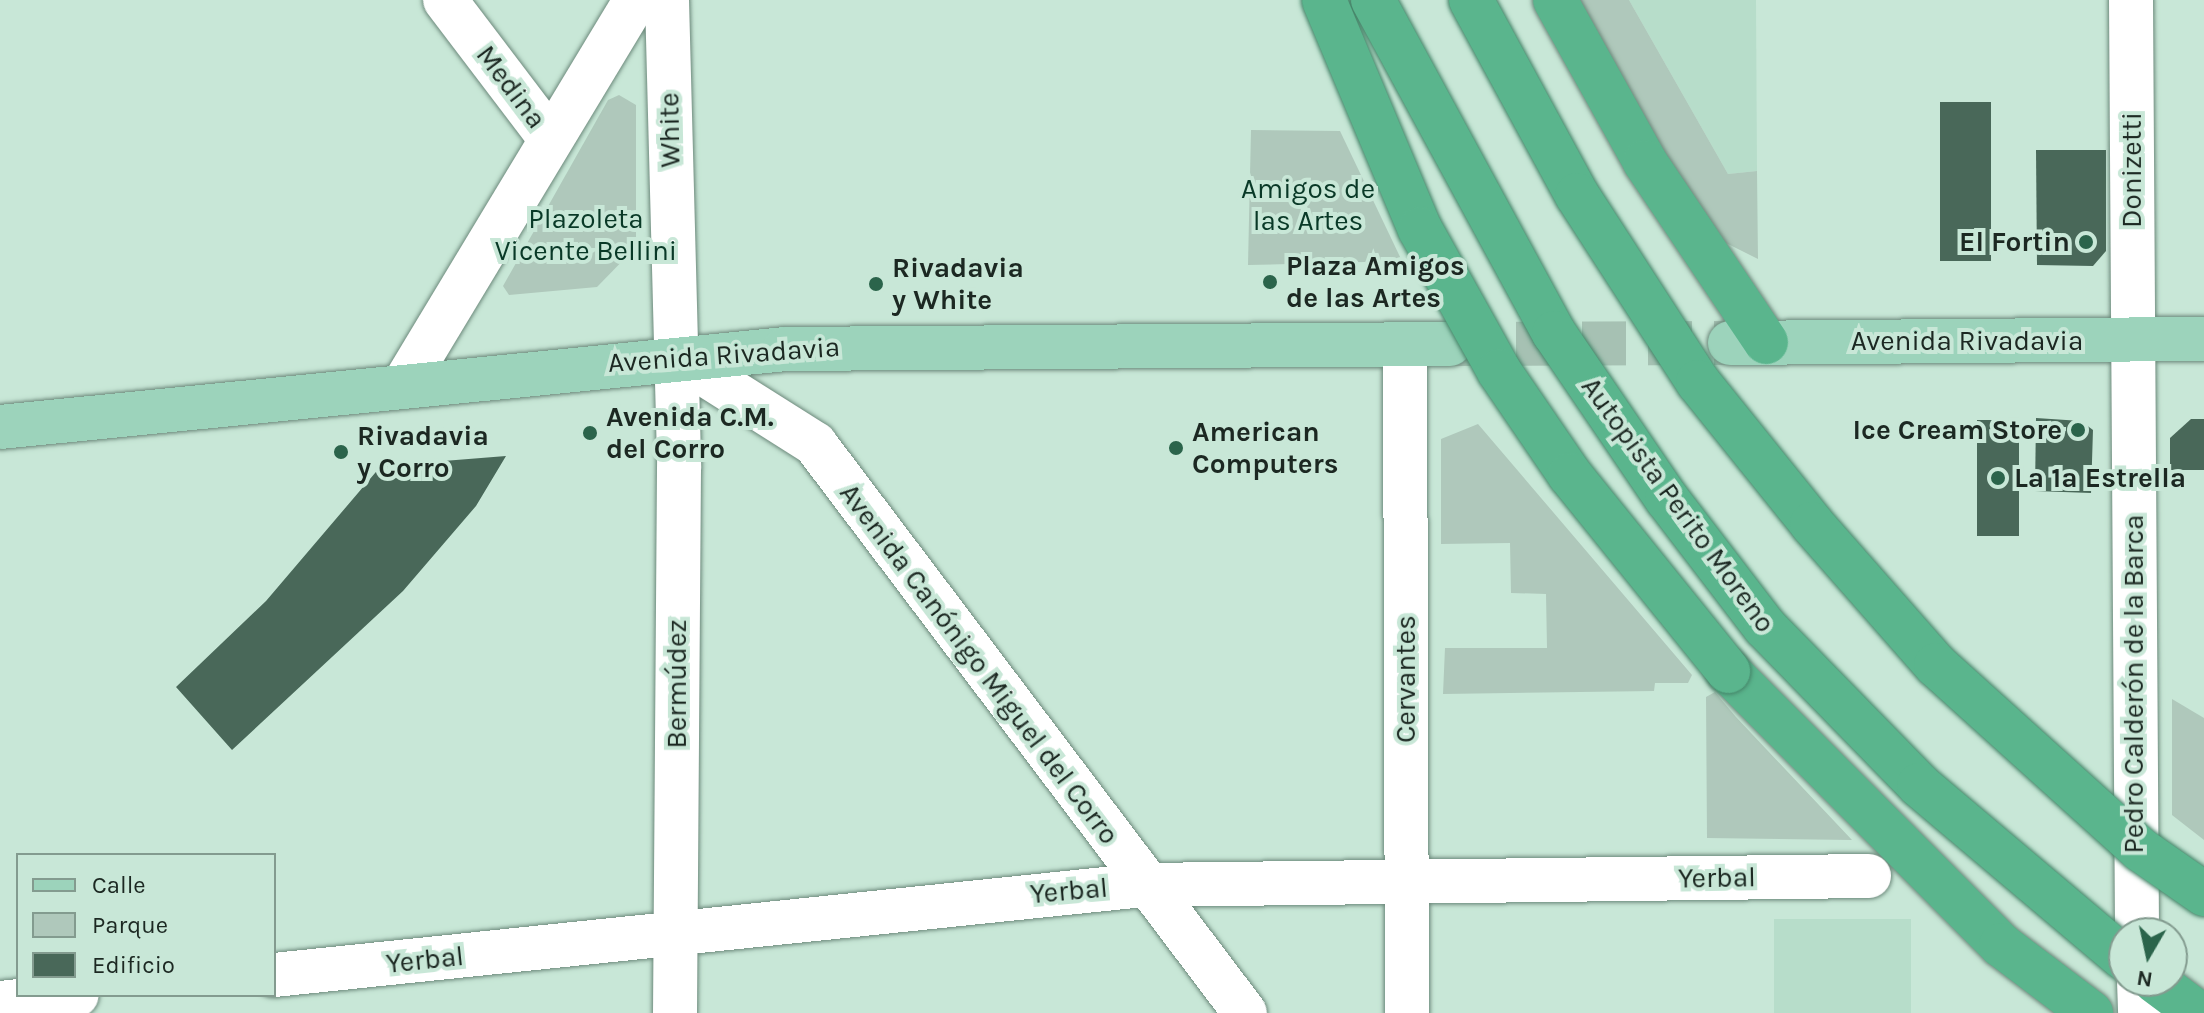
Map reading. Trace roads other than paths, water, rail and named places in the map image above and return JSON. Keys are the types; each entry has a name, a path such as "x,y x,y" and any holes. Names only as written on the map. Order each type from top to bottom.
{"highway":[{"path":"1324,0 1420,229 1499,371 1570,475 1728,671 2001,945 2091,1013"},
{"name":"Autopista Perito Moreno","path":"1373,0 1554,333 1667,499 1765,627 1919,785 2108,944"},
{"path":"1471,0 1577,195 1698,382 1812,524 1936,665 2141,850 2204,894"},
{"path":"1555,0 1748,342"},
{"path":"2176,997 2198,1013"}],"main road":[{"name":"Avenida Rivadavia","path":"1748,342 2204,339"},
{"name":"Avenida Rivadavia","path":"0,427 676,356 957,343 1450,344"}],"street":[{"name":"Medina","path":"404,384 549,137 445,0"},
{"path":"549,137 636,0"},
{"name":"White","path":"667,0 676,356"},
{"name":"Donizetti","path":"2131,0 2132,340"},
{"name":"Pedro Calderón de la Barca","path":"2132,340 2136,917"},
{"name":"Cervantes","path":"1405,344 1407,1013"},
{"name":"Avenida Canónigo Miguel del Corro","path":"676,356 815,444 1143,885 1245,1013"},
{"name":"Bermúdez","path":"675,1013 676,356"},
{"name":"Yerbal","path":"276,975 1143,885 1869,876"},
{"path":"2135,889 2204,884"},
{"path":"0,1003 58,997"}],"tunnel":[{"path":"1450,344 1730,343"}],"place":[{"name":"El Fortin","path":"2086,242"},
{"name":"Plaza Amigos de las Artes","path":"1270,282"},
{"name":"Rivadavia y White","path":"876,284"},
{"name":"Ice Cream Store","path":"2078,430"},
{"name":"Avenida C.M. del Corro","path":"590,433"},
{"name":"American Computers","path":"1176,448"},
{"name":"Rivadavia y Corro","path":"341,452"},
{"name":"La 1a Estrella","path":"1998,478"}],"park label":[{"name":"Amigos de las Artes","path":"1308,205"},
{"name":"Plazoleta Vicente Bellini","path":"586,235"}]}
